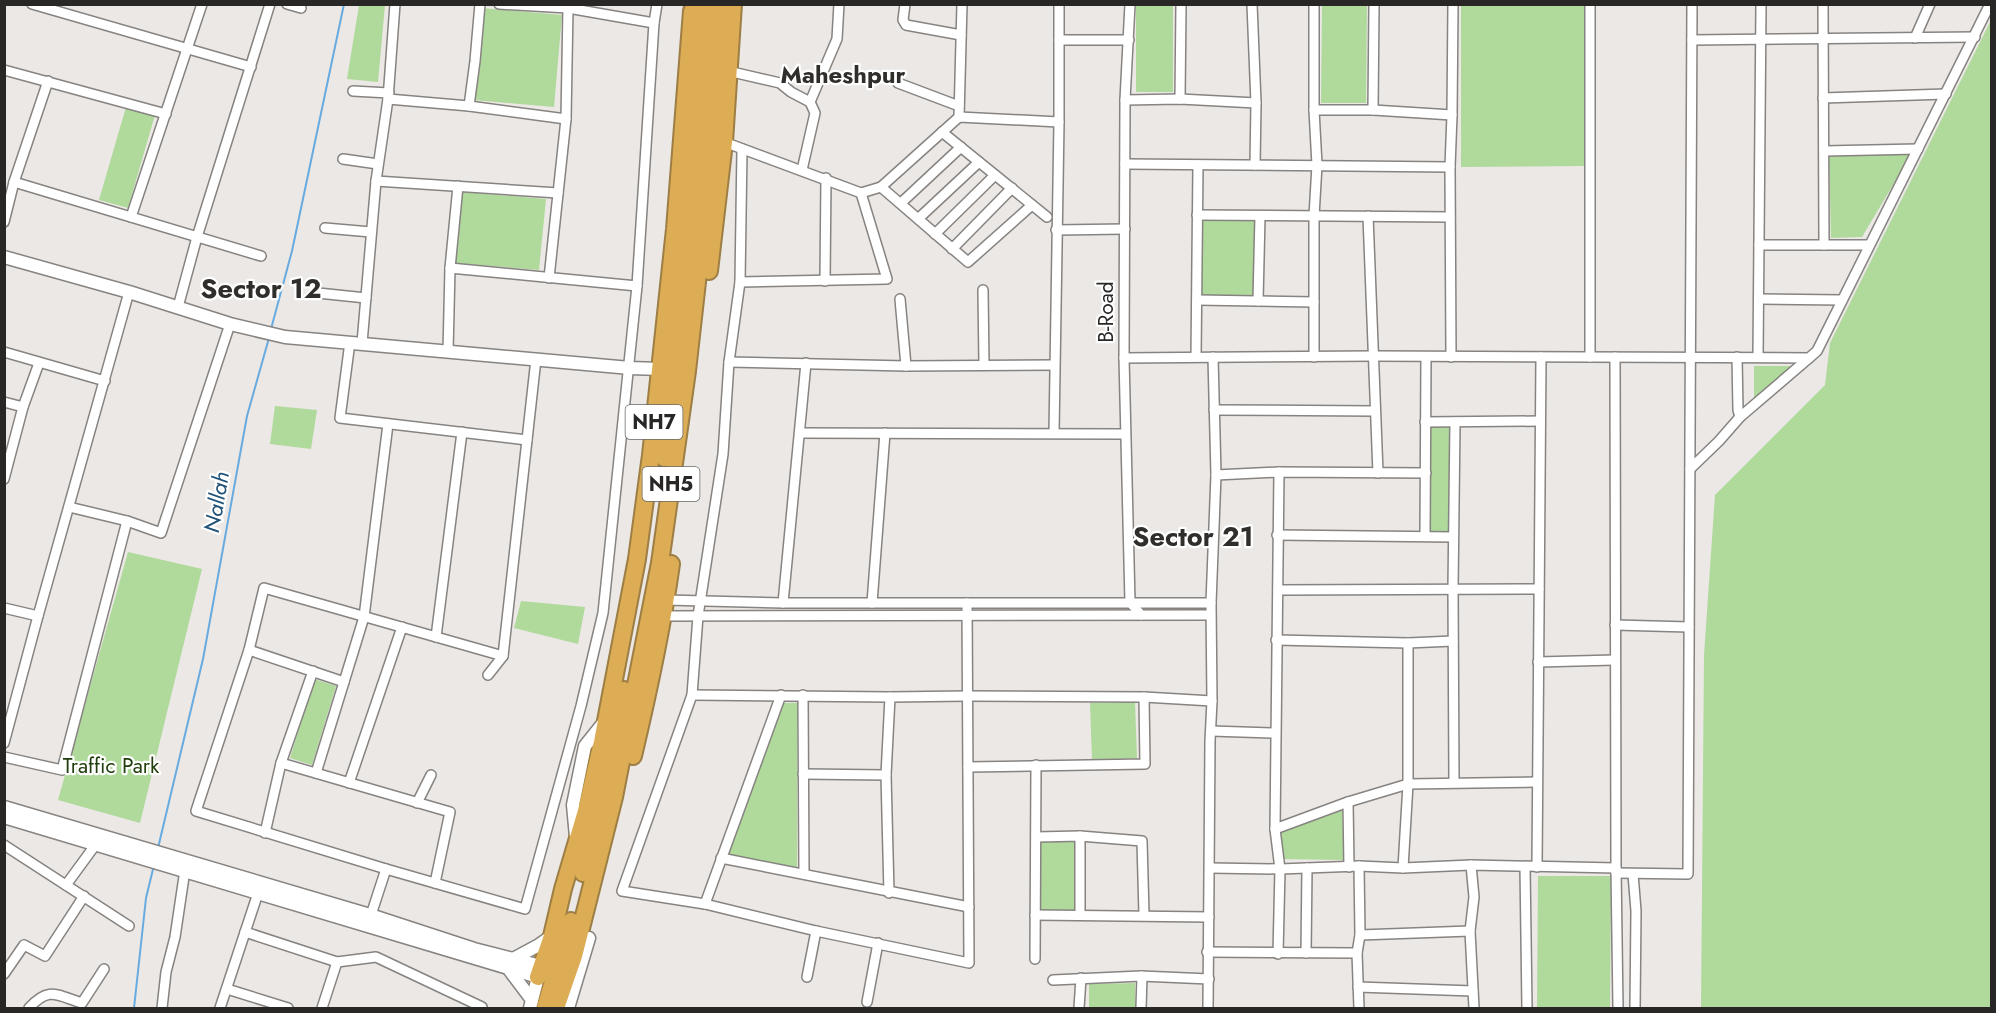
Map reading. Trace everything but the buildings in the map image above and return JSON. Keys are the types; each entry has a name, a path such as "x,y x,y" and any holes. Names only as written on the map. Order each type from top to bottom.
{"highway":[{"name":"NH7","path":"574,956 589,938 648,694 664,608 685,313 688,82 693,4"},
{"name":"NH5","path":"556,1008 574,956 614,797 660,563 685,313 703,49 703,4"},
{"name":"NH5","path":"536,1006 577,900 582,837 648,566 685,313 717,50 717,4"},
{"name":"NH7","path":"609,724 638,559 660,369 685,313 724,142 733,4"},
{"path":"540,971 582,837"}],"street":[{"path":"32,4 251,67"},
{"path":"67,15 70,4"},
{"path":"131,217 202,4"},
{"path":"178,307 197,237 270,4"},
{"path":"287,4 302,8"},
{"path":"395,4 388,96 376,181 366,298 339,418 527,440"},
{"path":"469,106 476,61 480,4"},
{"path":"499,4 568,8 654,23"},
{"path":"503,656 264,588 249,650 196,811 525,909 581,706 603,613 638,286 657,4"},
{"path":"810,102 837,39 839,4"},
{"path":"905,4 903,20 906,25 961,35"},
{"path":"959,117 962,4"},
{"path":"1054,433 1059,4"},
{"name":"B-Road","path":"1130,4 1125,100 1124,358 1124,434 1130,602"},
{"path":"1180,99 1181,4"},
{"path":"1252,4 1256,103 1255,165"},
{"path":"1314,4 1314,110 1317,165 1314,216 1314,357"},
{"path":"1373,110 1374,4"},
{"path":"1451,357 1450,167 1453,4"},
{"path":"1590,4 1590,357"},
{"path":"1210,868 1403,868 1472,865 1616,870 1633,874 1688,874 1692,4"},
{"path":"1758,357 1761,4"},
{"path":"1823,4 1824,245"},
{"path":"1915,38 1930,4"},
{"path":"1690,469 1740,417 1817,351 1990,4"},
{"path":"549,278 566,119 568,8"},
{"path":"1692,40 1975,37"},
{"path":"1059,40 1129,40"},
{"path":"4,70 165,114"},
{"path":"728,71 780,83 810,102 816,113 802,170"},
{"path":"4,222 14,182 48,81"},
{"path":"898,82 959,106"},
{"path":"353,91 566,119"},
{"path":"1823,98 1946,94"},
{"path":"1125,100 1180,99 1256,103"},
{"path":"1314,110 1373,110 1452,115"},
{"path":"724,142 826,178 861,193 881,187 959,117 1059,122"},
{"path":"942,132 1047,217"},
{"path":"901,203 961,147"},
{"path":"742,149 740,282 729,362 723,454 698,616 692,695 622,891 705,904 816,931 969,963 967,603"},
{"path":"1824,151 1918,149"},
{"path":"344,159 378,164"},
{"path":"919,218 979,162"},
{"path":"1125,164 1450,167"},
{"path":"1196,357 1198,165"},
{"path":"936,234 995,175"},
{"path":"825,281 826,178"},
{"path":"376,181 558,193"},
{"path":"14,182 261,256"},
{"path":"448,352 450,268 458,186"},
{"path":"881,187 968,262 1032,205"},
{"path":"952,249 1012,188"},
{"path":"740,282 887,279 861,193"},
{"path":"1197,215 1450,217"},
{"path":"1258,301 1260,216"},
{"path":"1368,216 1378,473"},
{"path":"325,228 371,232"},
{"path":"1056,230 1125,229"},
{"path":"1759,245 1869,245"},
{"path":"4,257 129,292 230,324 285,337 660,369"},
{"path":"450,268 638,286"},
{"path":"984,290 984,365"},
{"path":"4,743 129,292"},
{"path":"318,293 366,298"},
{"path":"900,299 906,366"},
{"path":"1759,299 1842,300"},
{"path":"1197,300 1314,302"},
{"path":"69,507 127,521 161,533 230,324"},
{"path":"4,352 105,381"},
{"path":"1124,358 1374,356 1809,358"},
{"path":"1208,1008 1212,701 1210,603 1216,475 1213,357"},
{"path":"1425,536 1426,357"},
{"path":"1537,867 1541,357"},
{"path":"1615,357 1618,1008"},
{"path":"1737,357 1740,417"},
{"path":"488,675 503,656 536,358"},
{"path":"729,362 906,366 1054,365"},
{"path":"4,479 7,459 39,363"},
{"path":"779,616 801,433 806,363"},
{"path":"4,402 23,407"},
{"path":"1214,410 1375,411"},
{"path":"1425,422 1540,421"},
{"path":"1454,782 1455,422"},
{"path":"316,773 364,617 388,424"},
{"path":"436,636 462,432"},
{"path":"801,433 1124,434"},
{"path":"872,603 885,433"},
{"path":"1216,475 1279,472 1426,473"},
{"path":"1278,954 1280,869 1275,829 1275,732 1279,472"},
{"path":"4,757 62,770 127,521"},
{"path":"1277,535 1453,537"},
{"path":"1278,590 1539,589"},
{"path":"664,608 700,601 1210,603"},
{"path":"1130,602 1141,615"},
{"path":"4,608 38,616"},
{"path":"664,608 698,616 1210,615"},
{"path":"1615,625 1689,627"},
{"path":"349,783 402,627"},
{"path":"1276,640 1408,643 1453,641"},
{"path":"1403,868 1408,784 1408,643"},
{"path":"249,650 344,682"},
{"path":"1538,662 1616,660"},
{"path":"265,833 280,763 313,671"},
{"path":"692,695 1144,697 1212,701"},
{"path":"705,904 781,695"},
{"path":"803,695 804,874"},
{"path":"889,892 886,775 890,697"},
{"path":"968,767 1145,764 1144,697"},
{"path":"582,837 573,805 585,746 609,724"},
{"path":"1211,731 1275,732"},
{"path":"280,763 450,812 435,883"},
{"path":"1035,960 1036,765"},
{"path":"803,774 886,775"},
{"path":"417,803 431,775"},
{"path":"1275,829 1348,802 1408,784 1537,782"},
{"path":"1348,802 1360,935 1357,953 1359,1008"},
{"path":"4,807 170,861 474,949 510,963 540,971 536,1006"},
{"path":"4,817 96,844 131,849"},
{"path":"1036,837 1080,837 1142,842 1144,915"},
{"path":"1080,837 1080,915"},
{"path":"66,885 96,844"},
{"path":"4,845 129,926"},
{"path":"721,858 969,907"},
{"path":"170,861 184,870 260,887"},
{"path":"1472,865 1474,897 1470,931 1474,1008"},
{"path":"1525,867 1527,1008"},
{"path":"1306,953 1307,868"},
{"path":"369,920 386,869"},
{"path":"162,1008 184,870"},
{"path":"1633,874 1636,911 1635,1008"},
{"path":"220,1008 260,887"},
{"path":"4,974 24,945 45,956 84,896"},
{"path":"1035,915 1209,917"},
{"path":"807,977 816,931"},
{"path":"1360,935 1470,931"},
{"path":"245,932 337,962 376,957 482,1008"},
{"path":"510,963 552,936"},
{"path":"567,1008 589,938"},
{"path":"867,1002 878,943"},
{"path":"1207,952 1357,953"},
{"path":"322,1008 337,962"},
{"path":"510,963 536,1006"},
{"path":"28,1008 41,995 52,993 83,1006 104,969"},
{"path":"1053,980 1142,976 1209,979"},
{"path":"1141,1008 1142,976"},
{"path":"1079,1008 1081,978"},
{"path":"1358,987 1473,991"},
{"path":"227,989 288,1008"}],"green space":[{"path":"359,5 385,5 378,82 347,79"},
{"path":"1136,5 1173,5 1173,92 1136,92"},
{"path":"1322,5 1367,5 1366,103 1321,103"},
{"path":"1461,5 1584,5 1584,166 1461,167"},
{"path":"482,8 562,15 554,107 474,100"},
{"path":"1991,20 1991,1008 1701,1008 1704,655 1715,495 1825,385 1830,343"},
{"path":"126,107 155,115 128,208 99,200"},
{"path":"1912,153 1862,237 1831,238 1829,155"},
{"path":"462,192 546,199 539,270 455,263"},
{"path":"1203,219 1256,221 1254,298 1200,297"},
{"path":"1754,366 1794,366 1754,401"},
{"path":"275,406 317,410 311,449 270,444"},
{"path":"1429,427 1451,427 1449,532 1428,532"},
{"name":"Traffic Park","path":"128,552 202,569 140,823 58,800"},
{"path":"521,601 585,607 578,644 514,628"},
{"path":"314,679 336,686 312,765 290,758"},
{"path":"1135,702 1137,758 1092,760 1090,703"},
{"path":"783,703 797,703 797,868 727,854"},
{"path":"1342,809 1344,860 1280,859 1280,832"},
{"path":"1076,841 1076,911 1040,912 1040,842"},
{"path":"1538,876 1611,876 1610,1008 1537,1008"},
{"path":"1135,983 1135,1008 1089,1008 1089,984"}],"waterway":[{"name":"Nallah","path":"271,329 292,251 344,4"},
{"name":"Nallah","path":"158,848 203,659 247,416 269,338"},
{"name":"Nallah","path":"134,1008 146,898 154,865"}],"district":[{"name":"Maheshpur","path":"843,75"},
{"name":"Sector 12","path":"261,289"},
{"name":"Sector 21","path":"1193,537"}]}
